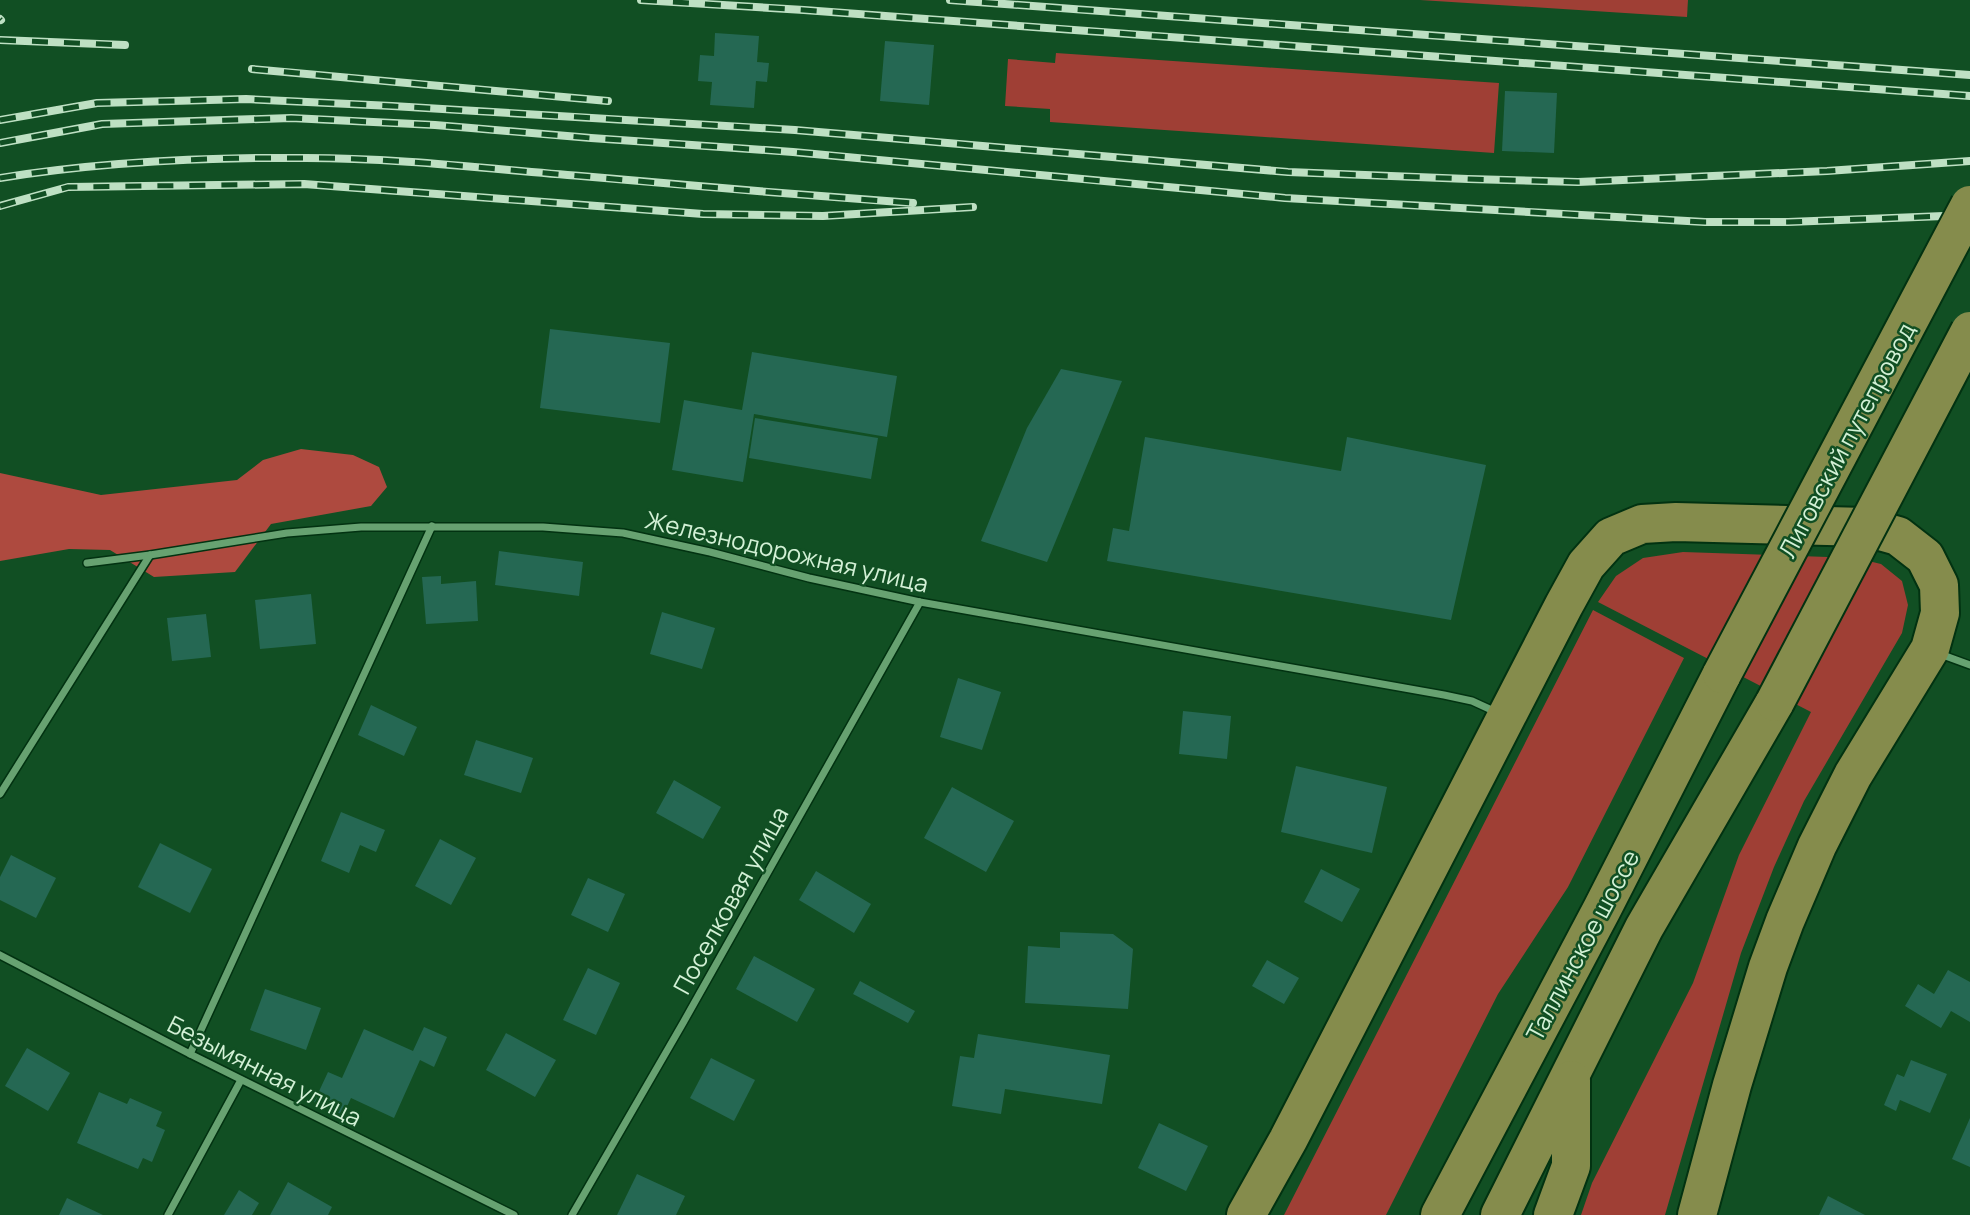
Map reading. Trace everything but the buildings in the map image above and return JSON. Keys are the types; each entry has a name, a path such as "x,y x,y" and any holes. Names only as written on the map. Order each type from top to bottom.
{"main road":[{"name":"Лиговский путепровод","path":"1723,674 1970,205"},
{"name":"Таллинское шоссе","path":"1500,1215 1644,928 1775,702 1970,331"},
{"path":"1246,1215 1269,1176 1586,565 1611,537 1642,524 1676,522 1867,527 1898,536 1925,557 1939,585 1940,613 1930,649 1853,775 1802,878 1768,967 1732,1085 1697,1215"},
{"name":"Таллинское шоссе","path":"1440,1215 1723,674"},
{"path":"1553,1215 1571,1166 1571,1071"},
{"path":"1261,1215 1269,1176"},
{"path":"1431,1215 1457,1181"}],"street":[{"path":"190,1055 432,526"},
{"name":"Железнодорожная улица","path":"87,563 287,533 361,527 542,527 624,533 920,602 1472,701 1506,718"},
{"path":"0,794 150,555"},
{"name":"Поселковая улица","path":"572,1215 920,602"},
{"path":"1930,649 1970,665"},
{"name":"Безымянная улица","path":"0,955 190,1055 514,1215"},
{"path":"168,1215 242,1080"}],"shaded area":[{"path":"1420,0 1688,0 1687,17"},
{"path":"1056,53 1499,83 1494,153 1050,122 1050,109 1005,106 1008,59 1055,63"},
{"path":"301,449 353,455 379,467 387,487 371,506 271,524 235,572 154,577 110,550 69,549 0,561 0,473 101,495 237,480 263,460"},
{"path":"1683,552 1856,558 1881,564 1902,581 1908,605 1902,633 1804,801 1774,867 1741,953 1665,1215 1581,1215 1592,1183 1693,983 1739,855 1811,712 1598,602 1616,576 1643,558"},
{"path":"1593,610 1684,658 1568,887 1498,994 1386,1215 1284,1215"}],"railway":[{"path":"641,0 1970,96"},
{"path":"950,0 1970,75"},
{"path":"0,40 125,45"},
{"path":"252,69 608,101"},
{"path":"0,120 97,103 246,99 795,130 1288,172 1578,182 1827,171 1970,161"},
{"path":"0,143 102,124 291,118 435,125 793,152 1285,198 1705,222 1788,222 1970,215"},
{"path":"0,178 153,162 229,158 340,158 444,164 913,203"},
{"path":"0,206 68,187 304,184 703,214 823,216 973,207"}]}
